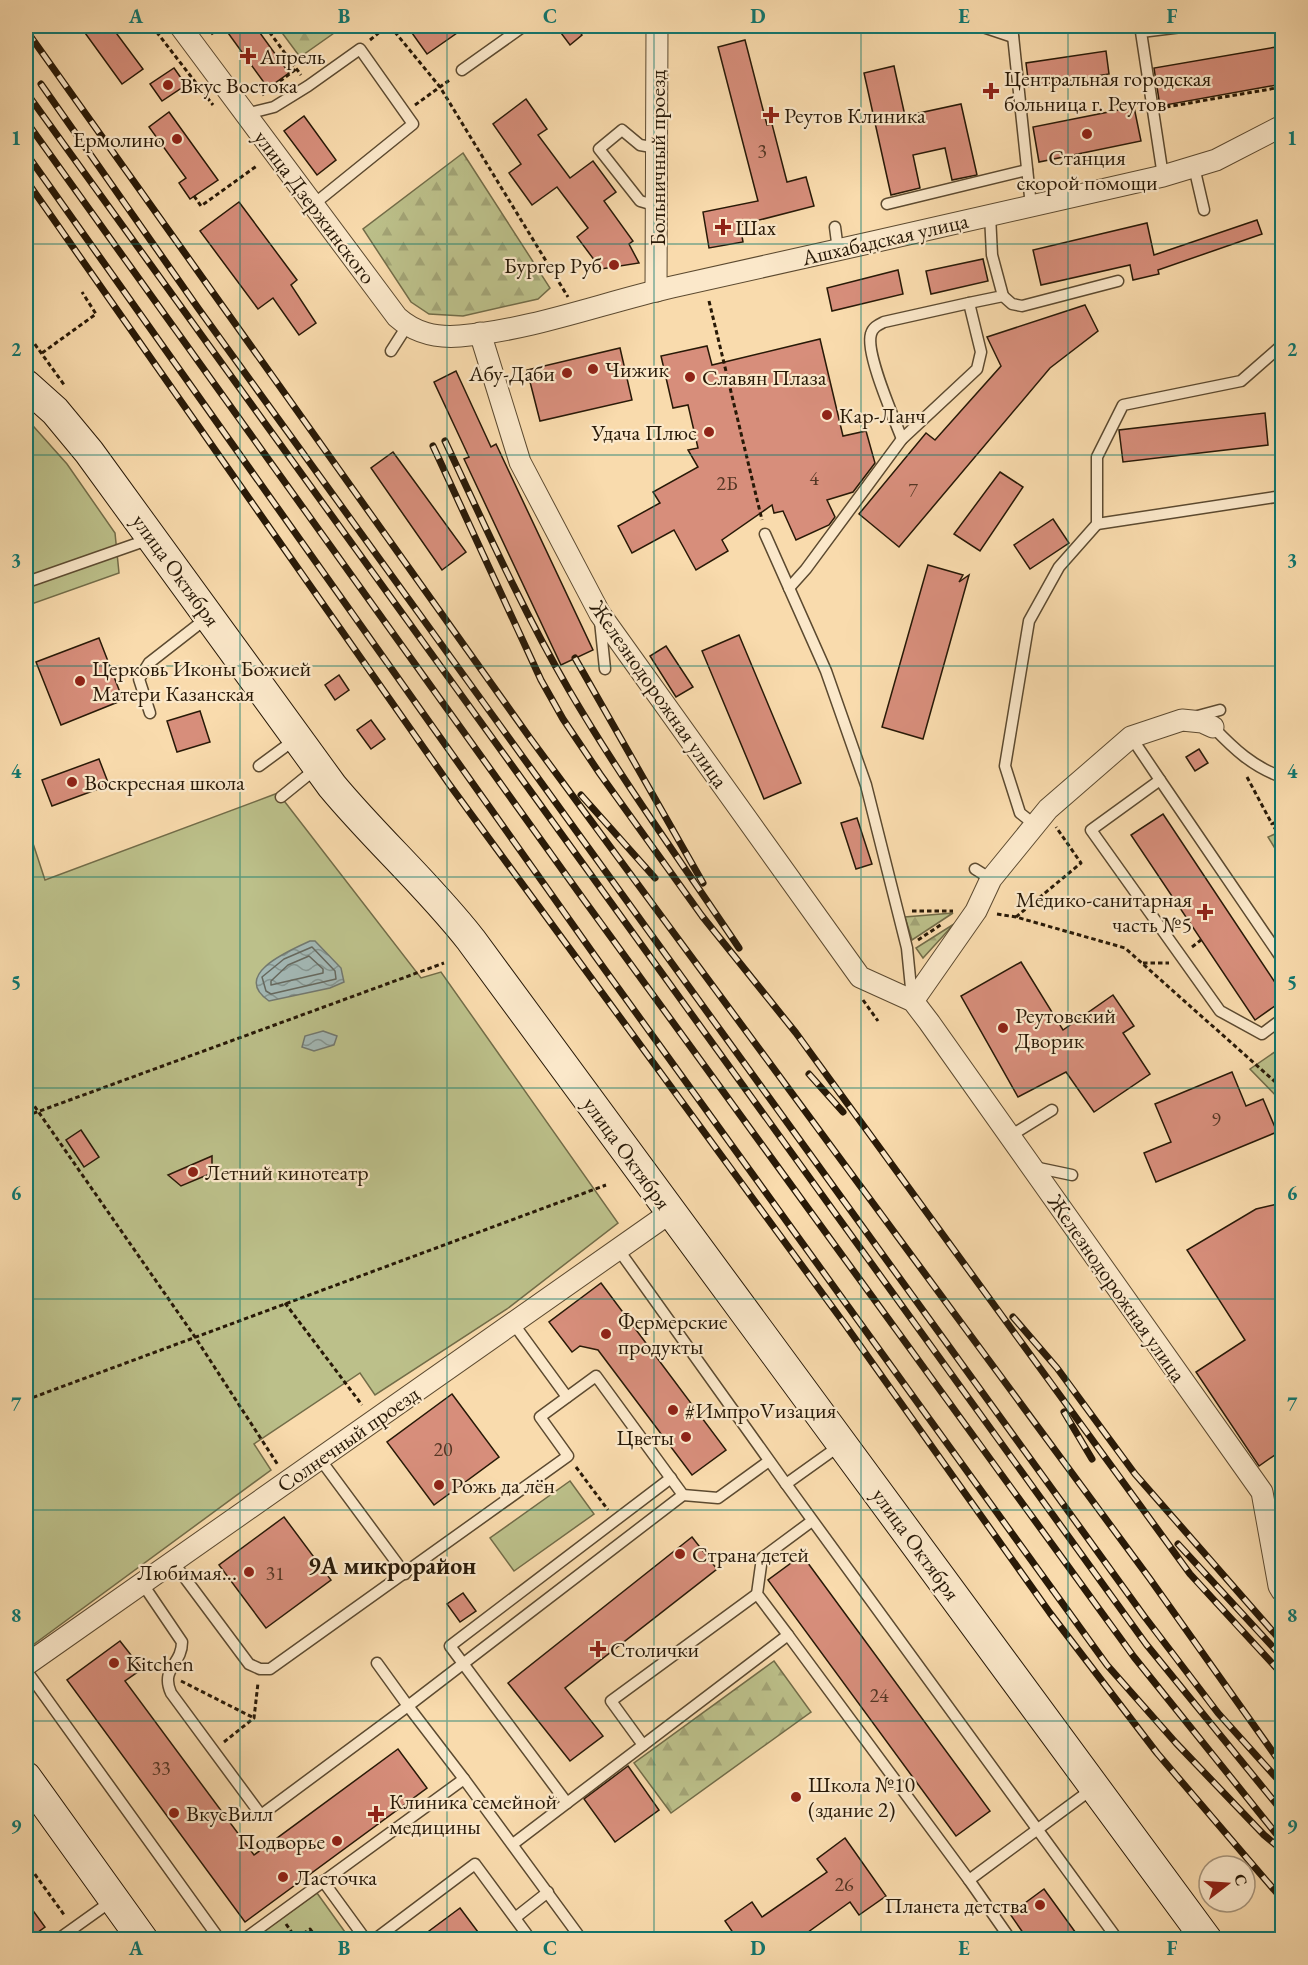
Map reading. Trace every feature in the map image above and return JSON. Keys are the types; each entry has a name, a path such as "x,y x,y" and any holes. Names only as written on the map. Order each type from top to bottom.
{"street":[{"name":"улица Дзержинского","path":"180,26 256,111 314,204 397,317 407,326"},
{"name":"Больничный проезд","path":"656,291 657,26"},
{"name":"Ашхабадская улица","path":"480,333 519,326 656,291 1163,176 1232,152 1282,126"},
{"path":"407,326 430,335 461,336 480,333"},
{"name":"Железнодорожная улица","path":"480,333 520,462 600,614 860,977 913,1001 1262,1492 1279,1587 1282,1591"},
{"name":"улица Октября","path":"26,385 69,427 354,813 443,905 1207,1940"},
{"path":"913,1001 976,911 983,874 1035,825 1048,809 1131,737 1182,720 1202,722 1216,718"},
{"name":"Солнечный проезд","path":"26,1665 671,1212"},
{"path":"26,1777 143,1940"}],"lane":[{"path":"462,70 524,26"},
{"path":"980,26 1013,31 1031,206"},
{"path":"1163,176 1151,110 1141,29 1190,26"},
{"path":"256,111 274,107 360,49 413,124 314,204"},
{"path":"657,148 640,145 622,130 599,149 640,201 657,206"},
{"path":"1194,167 1204,210"},
{"path":"887,204 1027,170"},
{"path":"990,215 992,255 1003,296 1012,304 1022,306 1118,281"},
{"path":"835,226 838,250"},
{"path":"902,439 880,382 869,343 871,332 877,325 884,322 1003,296"},
{"path":"789,588 806,569 902,439 977,369 981,352 969,303"},
{"path":"391,351 407,326"},
{"path":"1097,525 1097,457 1123,405 1241,381 1282,345"},
{"path":"1035,825 1020,813 1005,766 1029,621 1059,567 1097,525 1282,496"},
{"path":"765,534 826,671 866,785 907,948 913,1001"},
{"path":"30,581 153,538"},
{"path":"600,614 605,669"},
{"path":"150,713 139,680 149,663 210,616"},
{"path":"1216,718 1234,750 1252,763 1282,777"},
{"path":"1131,737 1282,959"},
{"path":"259,766 297,738"},
{"path":"281,797 318,767"},
{"path":"1161,780 1091,830 1220,1011 1262,1035 1282,1019"},
{"path":"1010,1136 1052,1110"},
{"path":"1031,1166 1072,1175"},
{"path":"618,1249 812,1521 1118,1940"},
{"path":"513,1323 567,1397"},
{"path":"172,1562 249,1664 260,1669 270,1669 568,1456 540,1417 596,1376 683,1495"},
{"path":"786,1484 842,1444"},
{"path":"320,1459 405,1574"},
{"path":"142,1583 182,1642 179,1658 168,1674 167,1683 171,1693 261,1815 463,1665 683,1495 718,1498 769,1461"},
{"path":"567,1803 450,1647 671,1478"},
{"path":"812,1521 762,1558 757,1594 1011,1940"},
{"path":"643,1745 611,1701 757,1594"},
{"path":"513,1844 788,1635"},
{"path":"377,1663 582,1940"},
{"path":"26,1670 220,1940"},
{"path":"243,1940 464,1779"},
{"path":"969,1880 1095,1787"},
{"path":"374,1940 475,1864 531,1940"},
{"path":"323,1881 366,1940"},
{"path":"515,1918 548,1892"},
{"path":"57,1940 114,1899"}],"path":[{"path":"265,26 308,86"},
{"path":"360,49 389,26 440,87 571,303"},
{"path":"216,44 210,35 217,30"},
{"path":"256,111 257,98 296,69"},
{"path":"405,112 440,87"},
{"path":"1151,110 1282,87"},
{"path":"194,196 201,206 258,165"},
{"path":"26,332 42,353 96,314 82,292"},
{"path":"709,301 765,534"},
{"path":"1282,819 1272,824 1282,839"},
{"path":"898,912 961,911 952,917"},
{"path":"992,914 1016,916 1125,948 1282,1088"},
{"path":"907,948 943,923"},
{"path":"26,1116 444,963"},
{"path":"1141,963 1167,964"},
{"path":"26,1095 195,1337 288,1481"},
{"path":"26,1400 606,1185"},
{"path":"285,1304 374,1421"},
{"path":"568,1456 616,1520"},
{"path":"213,1750 254,1718 260,1669"},
{"path":"168,1674 254,1718"},
{"path":"26,1862 74,1928"},
{"path":"296,1940 310,1929 318,1940"}],"green space":[{"path":"277,26 344,26 300,57"},
{"path":"463,153 550,288 538,299 463,316 429,314 411,302 363,229"},
{"path":"26,418 67,464 115,533 119,573 26,606"},
{"path":"278,793 421,978 441,972 618,1223 507,1309 375,1395 360,1373 254,1444 271,1470 26,1650 26,822 45,880"},
{"path":"1282,831 1282,860 1268,837"},
{"path":"953,913 912,940 905,917"},
{"path":"954,924 923,958 916,948"},
{"path":"1282,1047 1282,1102 1250,1069"},
{"path":"570,1481 594,1514 514,1571 490,1538"},
{"path":"774,1661 811,1712 671,1813 634,1763"},
{"path":"317,1893 350,1939 253,1939"}],"water":[{"path":"310,941 315,941 341,968 344,982 330,988 269,1001 259,991 256,982 259,973 277,958"},
{"path":"323,1031 337,1036 334,1045 314,1051 302,1047 305,1036"}],"building":[{"path":"80,26 111,26 143,69 122,84"},
{"path":"223,26 255,26 289,73 268,88"},
{"path":"407,26 467,26 427,54"},
{"path":"576,26 582,35 570,45 561,33"},
{"path":"745,40 767,125 772,124 787,182 806,177 814,206 740,225 743,242 709,248 703,212 758,201 718,47"},
{"path":"1282,46 1282,84 1160,106 1154,68"},
{"path":"1106,51 1109,74 1029,87 1026,63"},
{"path":"894,66 905,116 961,104 977,175 952,180 945,148 913,155 920,188 891,195 864,73"},
{"name":"Вкус Востока","path":"174,68 186,85 162,101 150,84"},
{"path":"526,99 547,129 538,135 570,178 593,161 616,192 604,201 633,241 629,244 639,263 601,269 577,237 588,228 557,187 532,205 509,173 521,164 493,124"},
{"name":"Станция скорой помощи","path":"1134,107 1141,141 1039,162 1033,127"},
{"path":"169,112 218,180 190,199 179,183 186,178 149,127"},
{"path":"304,116 336,160 317,175 284,131"},
{"path":"239,202 297,280 291,285 316,323 299,335 273,298 258,309 200,231"},
{"path":"1257,220 1262,234 1158,270 1159,274 1133,280 1130,265 1041,285 1033,250 1147,223 1154,255"},
{"path":"983,259 988,281 931,294 926,271"},
{"path":"898,270 903,294 832,311 827,288"},
{"path":"1085,305 1098,331 1050,368 899,547 859,514 926,433 935,440 1001,366 987,337"},
{"path":"820,339 843,436 866,431 875,463 853,492 827,500 835,517 829,525 796,540 783,511 774,513 772,505 722,540 728,551 696,570 674,530 632,553 618,526 660,503 653,492 698,467 688,450 698,448 688,405 673,408 661,356 707,346 712,365"},
{"path":"620,348 632,400 540,421 527,370"},
{"path":"456,371 491,447 496,444 593,650 561,665 464,459 469,457 434,382"},
{"path":"1265,413 1268,445 1123,462 1119,430"},
{"path":"393,452 466,552 442,570 371,468"},
{"path":"1000,472 1023,487 980,551 954,534"},
{"path":"1053,519 1069,543 1030,569 1014,545"},
{"path":"928,565 963,575 959,582 969,575 923,739 882,727"},
{"path":"739,635 801,783 764,799 702,651"},
{"name":"Церковь Иконы Божией Матери Казанская","path":"99,638 123,700 61,725 36,662"},
{"path":"666,646 693,687 676,697 650,656"},
{"path":"339,675 349,690 335,700 325,685"},
{"path":"200,711 210,742 177,752 167,721"},
{"path":"371,720 385,739 371,749 357,730"},
{"path":"1199,749 1208,763 1195,771 1186,757"},
{"path":"99,759 109,785 52,806 42,780"},
{"path":"1163,814 1282,993 1282,1001 1255,1020 1131,835"},
{"path":"857,818 872,864 856,869 841,823"},
{"path":"1021,962 1063,1030 1113,995 1134,1026 1123,1033 1150,1074 1094,1112 1066,1072 1018,1097 961,996"},
{"path":"1232,1072 1246,1106 1263,1099 1277,1132 1156,1182 1144,1153 1171,1142 1155,1104"},
{"path":"81,1130 99,1157 84,1167 66,1140"},
{"path":"212,1156 212,1173 181,1186 168,1175"},
{"path":"1282,1203 1282,1450 1259,1466 1196,1372 1245,1340 1187,1250 1256,1209"},
{"path":"601,1283 726,1450 692,1475 598,1350 580,1346 572,1352 549,1322"},
{"path":"452,1394 499,1457 434,1505 387,1442"},
{"path":"284,1517 331,1580 266,1628 219,1565"},
{"path":"692,1537 717,1569 565,1688 603,1736 570,1761 508,1683"},
{"path":"802,1555 990,1811 956,1836 768,1580"},
{"path":"463,1593 476,1611 460,1622 447,1604"},
{"path":"120,1641 142,1669 125,1681 254,1855 398,1749 427,1788 245,1922 67,1680"},
{"path":"628,1766 659,1810 615,1842 584,1799"},
{"path":"845,1838 886,1896 859,1915 850,1902 797,1940 738,1940 725,1921 752,1902 762,1917 827,1872 817,1859"},
{"path":"1044,1889 1081,1940 1028,1940 1010,1914"},
{"path":"26,1901 45,1927 27,1940 26,1940"},
{"path":"460,1908 484,1940 417,1940"}],"railway":[{"path":"26,30 530,738 1150,1579 1282,1765"},
{"path":"41,84 198,308 1144,1616 1218,1713 1282,1784"},
{"path":"26,92 1146,1644 1282,1811"},
{"path":"26,121 584,900 1134,1657 1282,1841"},
{"path":"26,153 595,956 1107,1665 1176,1743 1264,1835 1282,1850"},
{"path":"26,180 449,784 844,1323 1050,1613 1157,1753 1282,1899"},
{"path":"445,441 519,598 569,690 631,788 739,948"},
{"path":"433,446 541,680 563,719 600,774 702,916 796,1033 1190,1574 1282,1674"},
{"path":"575,658 703,883"},
{"path":"581,795 655,878"},
{"path":"809,1074 843,1112"},
{"path":"1013,1317 1057,1368 1135,1474 1282,1642"},
{"path":"1064,1412 1092,1459"},
{"path":"1178,1544 1282,1657"}],"place":[{"name":"Апрель","path":"248,56"},
{"name":"Вкус Востока","path":"168,85"},
{"name":"Центральная городская больница г. Реутов","path":"991,91"},
{"name":"Реутов Клиника","path":"771,115"},
{"name":"Станция скорой помощи","path":"1087,134"},
{"name":"Ермолино","path":"177,139"},
{"name":"Шах","path":"723,227"},
{"name":"Бургер Руб","path":"614,265"},
{"name":"Чижик","path":"593,369"},
{"name":"Абу-Даби","path":"567,373"},
{"name":"Славян Плаза","path":"690,377"},
{"name":"Кар-Ланч","path":"827,415"},
{"name":"Удача Плюс","path":"709,432"},
{"name":"Церковь Иконы Божией Матери Казанская","path":"80,681"},
{"name":"Воскресная школа","path":"72,782"},
{"name":"Медико-санитарная часть №5","path":"1205,912"},
{"name":"Реутовский Дворик","path":"1003,1028"},
{"name":"Летний кинотеатр","path":"193,1172"},
{"name":"Фермерские продукты","path":"606,1334"},
{"name":"#ИмпроVизация","path":"673,1410"},
{"name":"Цветы","path":"686,1437"},
{"name":"Рожь да лён","path":"439,1485"},
{"name":"Страна детей","path":"680,1554"},
{"name":"Любимая...","path":"249,1572"},
{"name":"Столички","path":"598,1649"},
{"name":"Kitchen","path":"114,1663"},
{"name":"Школа №10 (здание 2)","path":"796,1797"},
{"name":"ВкусВилл","path":"174,1813"},
{"name":"Клиника семейной медицины","path":"376,1814"},
{"name":"Подворье","path":"337,1841"},
{"name":"Ласточка","path":"283,1877"},
{"name":"Планета детства","path":"1040,1905"}],"district":[{"name":"9А микрорайон","path":"392,1565"}]}
